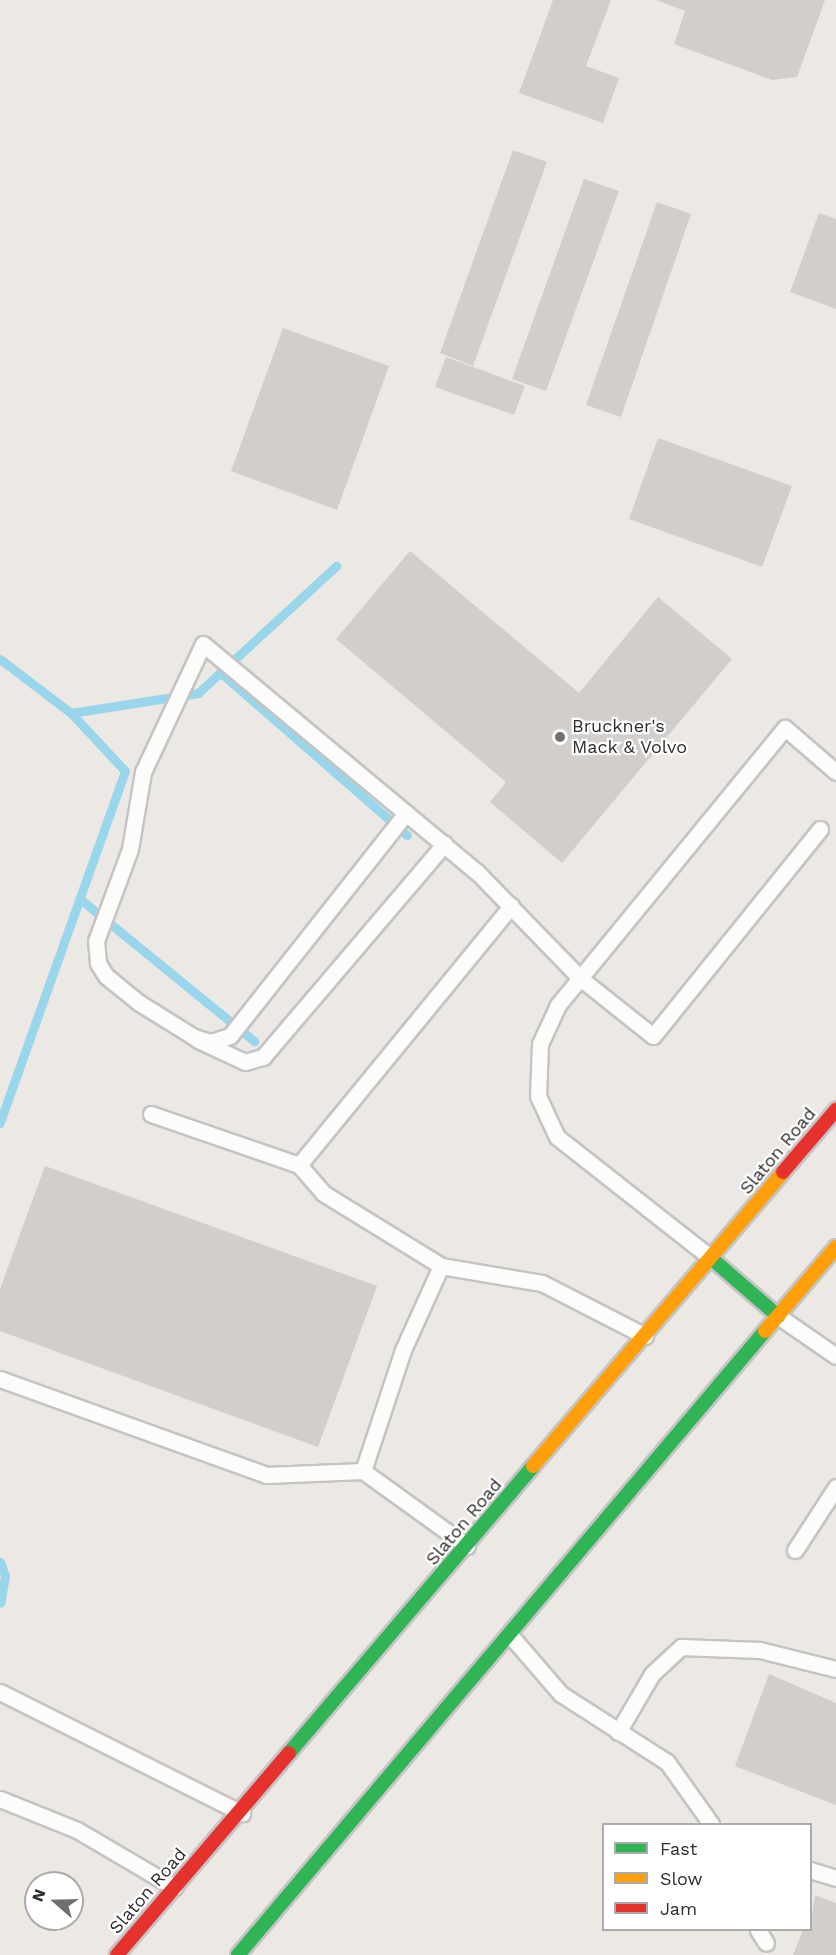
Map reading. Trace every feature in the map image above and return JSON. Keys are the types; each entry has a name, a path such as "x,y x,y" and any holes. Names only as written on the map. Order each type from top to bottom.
{"highway":[{"name":"Slaton Road","path":"117,1955 174,1887 242,1813 836,1110"},
{"path":"238,1955 836,1247"},
{"path":"711,1258 778,1316"}],"lane":[{"path":"444,844 263,1057 245,1062 222,1056 106,976 96,941 130,849 143,772 203,644 444,844 511,906 580,978 653,1036 820,829"},
{"path":"711,1258 557,1137 543,1116 536,1071 540,1044 558,1005 785,728 836,772"},
{"path":"194,1037 210,1042 230,1036 406,813"},
{"path":"299,1165 511,906"},
{"path":"151,1114 299,1165 323,1193 441,1266 542,1283 645,1336"},
{"path":"363,1471 403,1350 441,1266"},
{"path":"778,1316 836,1356"},
{"path":"0,1379 266,1475 363,1471 467,1546"},
{"path":"795,1550 836,1487"},
{"path":"510,1635 552,1687 667,1762 710,1823"},
{"path":"618,1732 652,1674 681,1647 760,1650 836,1669"},
{"path":"0,1692 242,1813"},
{"path":"0,1799 77,1830 174,1887"},
{"path":"812,1871 836,1878"},
{"path":"759,1931 766,1943"}],"building":[{"path":"553,0 611,0 586,66 619,78 603,123 519,93"},
{"path":"656,0 825,0 797,77 772,80 674,44 685,11"},
{"path":"513,150 547,162 473,366 440,353"},
{"path":"584,179 619,191 546,391 512,379"},
{"path":"657,202 691,214 621,417 586,405"},
{"path":"819,213 836,219 836,309 790,292"},
{"path":"283,328 389,366 337,510 231,471"},
{"path":"446,357 525,386 514,415 435,387"},
{"path":"658,438 792,486 762,567 629,519"},
{"name":"Bruckner's Mack & Volvo","path":"410,551 579,693 658,597 732,659 562,863 490,802 506,782 336,639"},
{"path":"45,1166 377,1286 318,1447 0,1331 0,1289"},
{"path":"769,1674 836,1703 836,1805 735,1766"},
{"path":"815,1895 836,1903 836,1955 793,1955 803,1931 812,1931"}],"waterway":[{"path":"71,713 198,693 336,566"},
{"path":"0,659 71,713 125,771 0,1123"},
{"path":"220,672 407,835"},
{"path":"80,899 254,1041"},
{"path":"0,1562 5,1576 0,1603"}],"traffic: fast":[{"path":"711,1258 778,1316"},
{"path":"238,1955 765,1331"},
{"path":"289,1753 533,1466"}],"traffic: slow":[{"path":"533,1466 783,1172"},
{"path":"765,1331 836,1247"}],"traffic: jam":[{"path":"783,1172 836,1110"},
{"path":"117,1955 289,1753"}],"place":[{"name":"Bruckner's Mack & Volvo","path":"560,737"}]}
